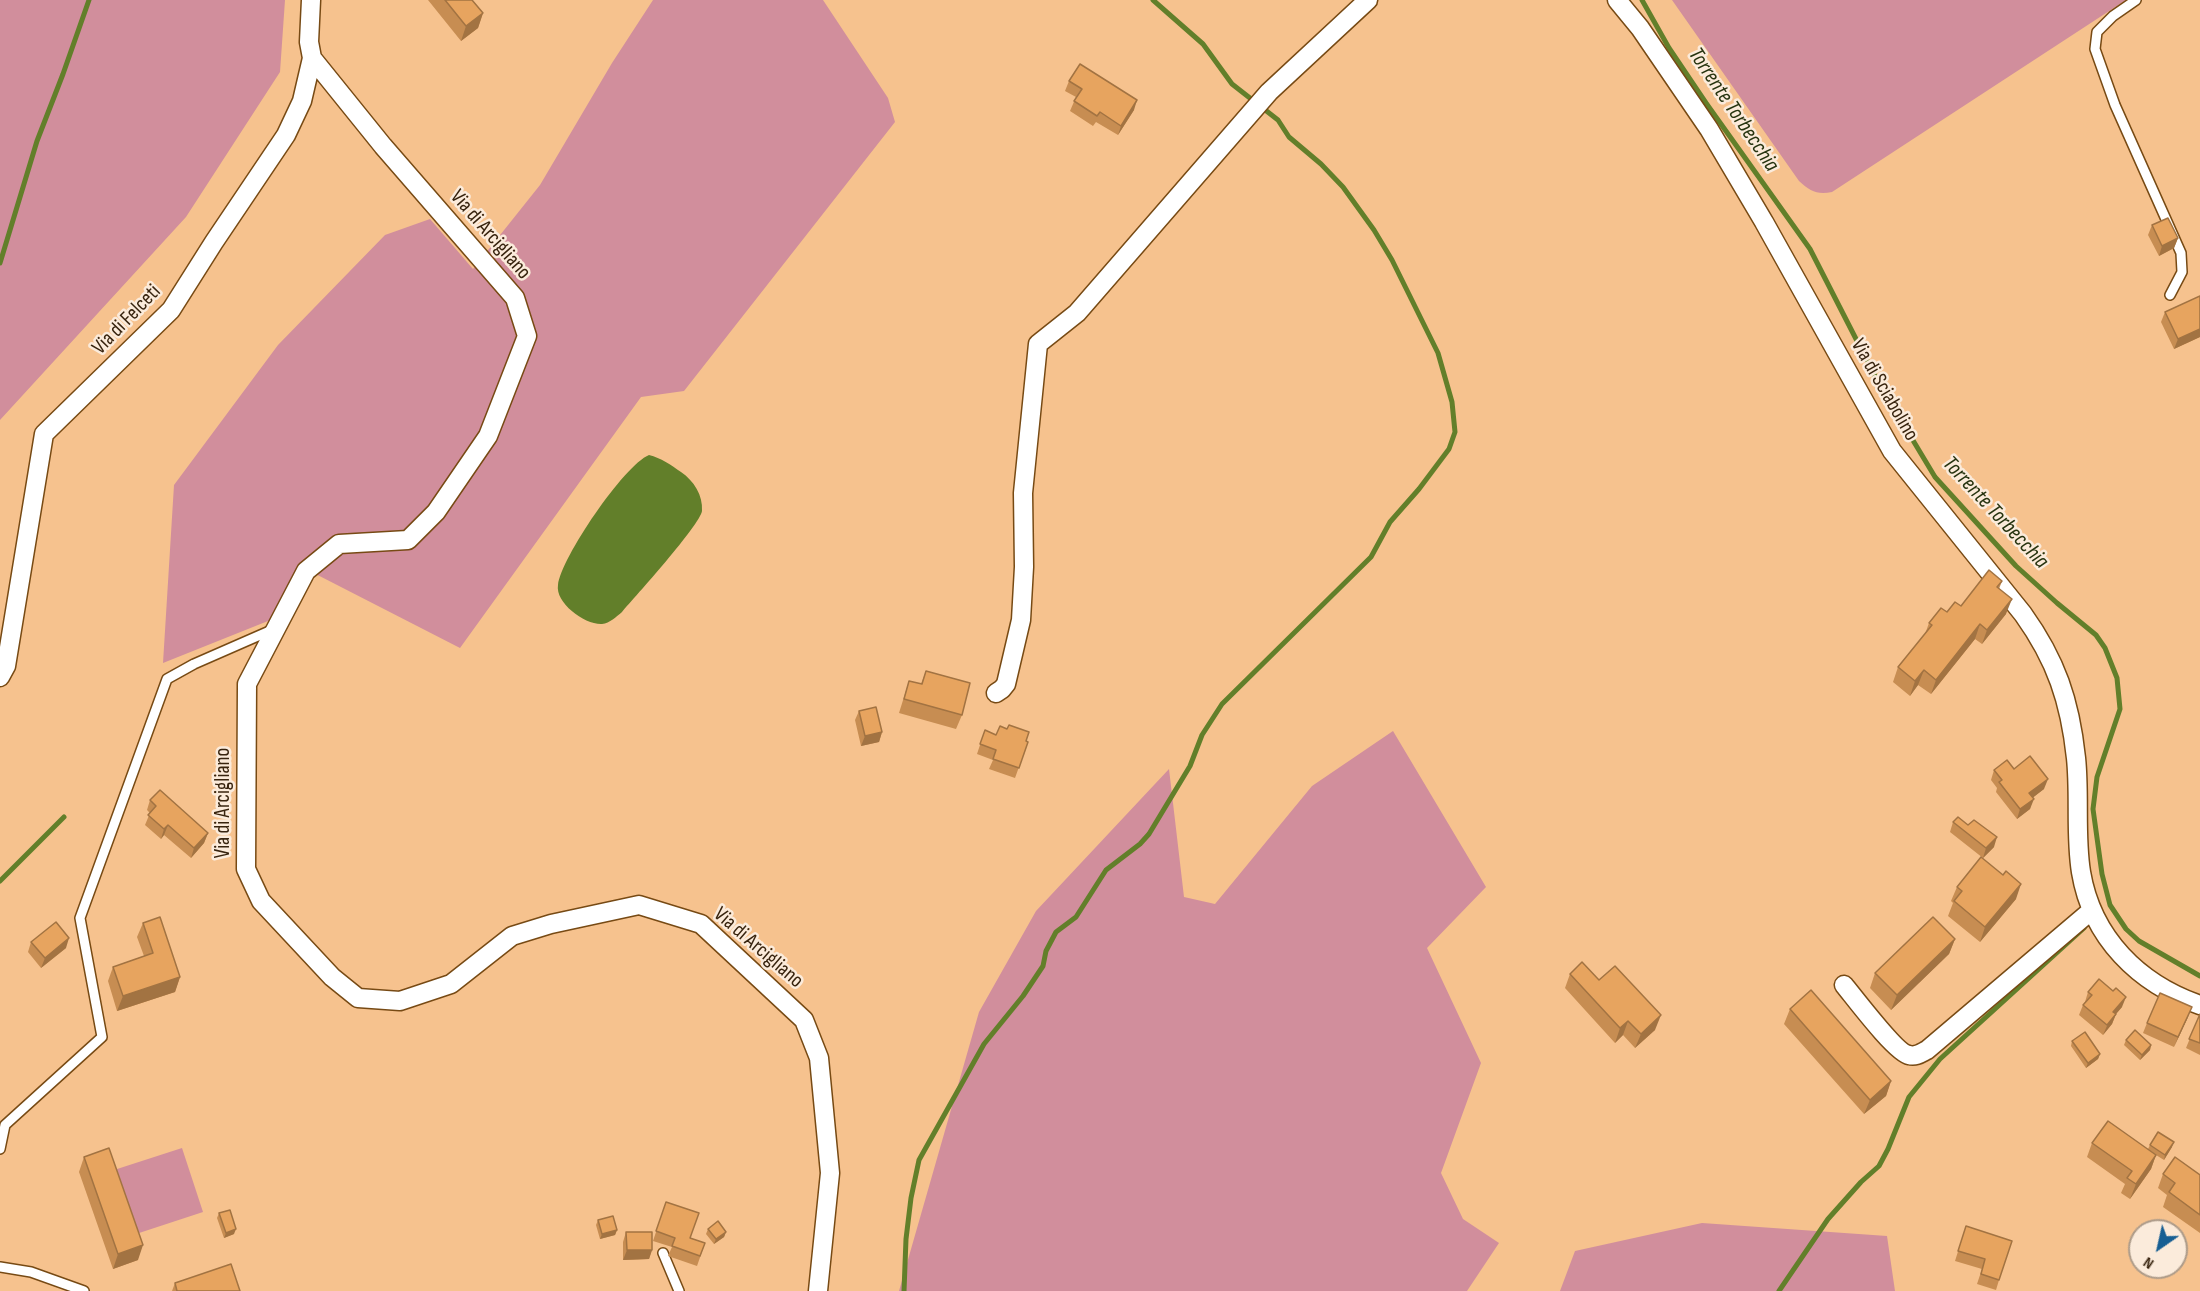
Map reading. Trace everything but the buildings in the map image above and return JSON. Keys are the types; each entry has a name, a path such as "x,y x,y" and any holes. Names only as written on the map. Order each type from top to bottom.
{"street":[{"name":"Via di Felceti","path":"0,677 6,666 44,435 171,310 286,135 302,101 312,58 309,42 311,0"},
{"path":"996,693 1006,684 1021,620 1024,567 1023,493 1038,344 1077,313 1269,92 1368,0"},
{"name":"Via di Sciabolino","path":"1617,0 1652,45 1709,129 1764,222 1892,451 2023,614 2049,655 2062,684 2076,757 2081,871 2092,910 2112,942 2132,967 2170,993 2200,1005"},
{"name":"Via di Arcigliano","path":"312,58 383,146 515,298 527,336 488,436 436,512 408,540 339,544 306,571 247,684 246,869 261,901 332,977 358,998 400,1001 451,984 512,936 551,924 639,905 701,924 804,1020 819,1058 830,1173 818,1291"},
{"path":"1844,985 1897,1047 1910,1056 1919,1055 2092,910"}],"lane":[{"path":"2136,0 2113,16 2097,32 2095,49 2115,105 2181,253 2182,272 2170,295"},
{"path":"0,1149 5,1125 102,1037 80,918 167,679 194,664 276,628"},
{"path":"663,1253 679,1291"},
{"path":"0,1267 31,1272 84,1291"}],"shaded area":[{"path":"0,0 285,0 280,72 186,217 0,420"},
{"path":"653,0 823,0 888,98 895,122 684,391 641,397 460,648 300,566 273,619 163,663 174,485 278,345 385,235 430,219 473,269 540,185 612,63"},
{"path":"1672,0 2126,0 1832,192 1822,193 1810,190 1799,181"},
{"path":"649,455 670,464 690,480 699,494 702,511 699,519 679,545 622,612 613,620 602,624 588,621 572,612 561,599 558,585 562,572 582,535 610,493 638,462"},
{"path":"1393,731 1486,887 1427,948 1481,1063 1441,1173 1463,1219 1499,1243 1467,1291 899,1291 979,1012 1036,911 1169,769 1184,897 1215,904 1312,786"},
{"path":"182,1148 203,1212 136,1234 114,1170"},
{"path":"1702,1223 1887,1236 1895,1291 1560,1291 1575,1251"}],"waterway":[{"path":"0,263 37,141 89,0"},
{"path":"904,1291 906,1239 919,1160 984,1044 1023,996 1043,966 1046,951 1056,932 1076,917 1106,870 1140,844 1149,834 1190,766 1202,735 1222,704 1371,557 1390,522 1419,489 1449,449 1455,432 1452,402 1438,353 1392,260 1374,230 1343,187 1321,164 1289,137 1278,120 1232,84 1203,44 1153,0"},
{"name":"Torrente Torbecchia","path":"1642,0 1669,48 1706,103 1810,249 1878,382 1935,477 2016,566 2096,635 2105,648 2117,678 2120,709 2097,777 2093,809 2102,874 2110,905 2126,929 2139,941 2200,976"},
{"path":"0,881 64,817"},
{"path":"1779,1291 1828,1219 1861,1182 1879,1166 1909,1097 1940,1059 2084,928"}]}
